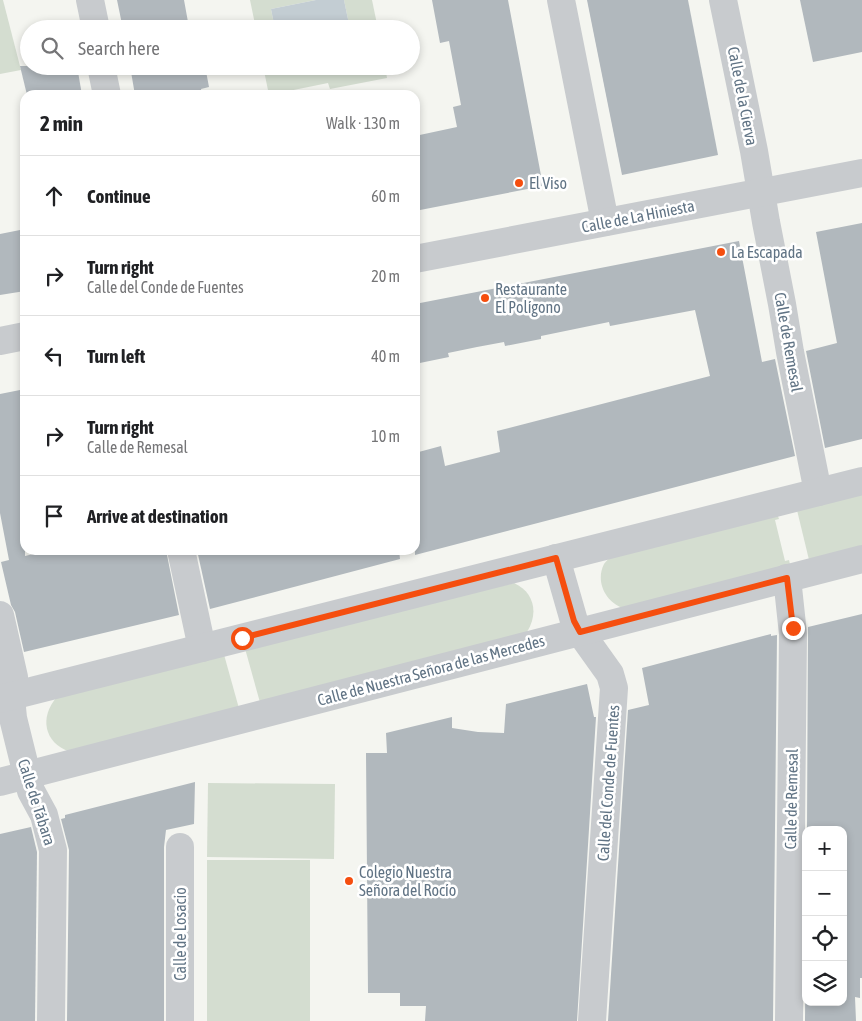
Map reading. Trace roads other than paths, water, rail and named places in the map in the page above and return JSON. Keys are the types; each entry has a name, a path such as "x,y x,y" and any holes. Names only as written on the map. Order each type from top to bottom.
{"street":[{"path":"90,0 94,20"},
{"path":"561,0 605,222"},
{"name":"Calle de la Cierva","path":"723,0 761,192"},
{"path":"103,75 106,90"},
{"name":"Calle de La Hiniesta","path":"420,259 862,172"},
{"name":"Calle de Remesal","path":"761,192 818,492"},
{"path":"0,341 20,337"},
{"path":"6,697 862,481"},
{"path":"182,555 202,648"},
{"name":"Calle del Conde de Fuentes","path":"556,558 574,621 610,674 614,688 592,1021"},
{"name":"Calle de Nuestra Señora de las Mercedes","path":"0,782 862,558"},
{"name":"Calle de Remesal","path":"787,578 793,634 789,1021"},
{"name":"Calle de Tábara","path":"0,615 14,677 6,697 26,775 33,796 44,815 53,850 50,1021"},
{"name":"Calle de Losacio","path":"180,847 180,1021"}],"place":[{"name":"El Viso","path":"519,183"},
{"name":"La Escapada","path":"721,252"},
{"name":"Restaurante El Polígono","path":"485,298"},
{"name":"Colegio Nuestra Señora del Rocío","path":"349,881"}]}
